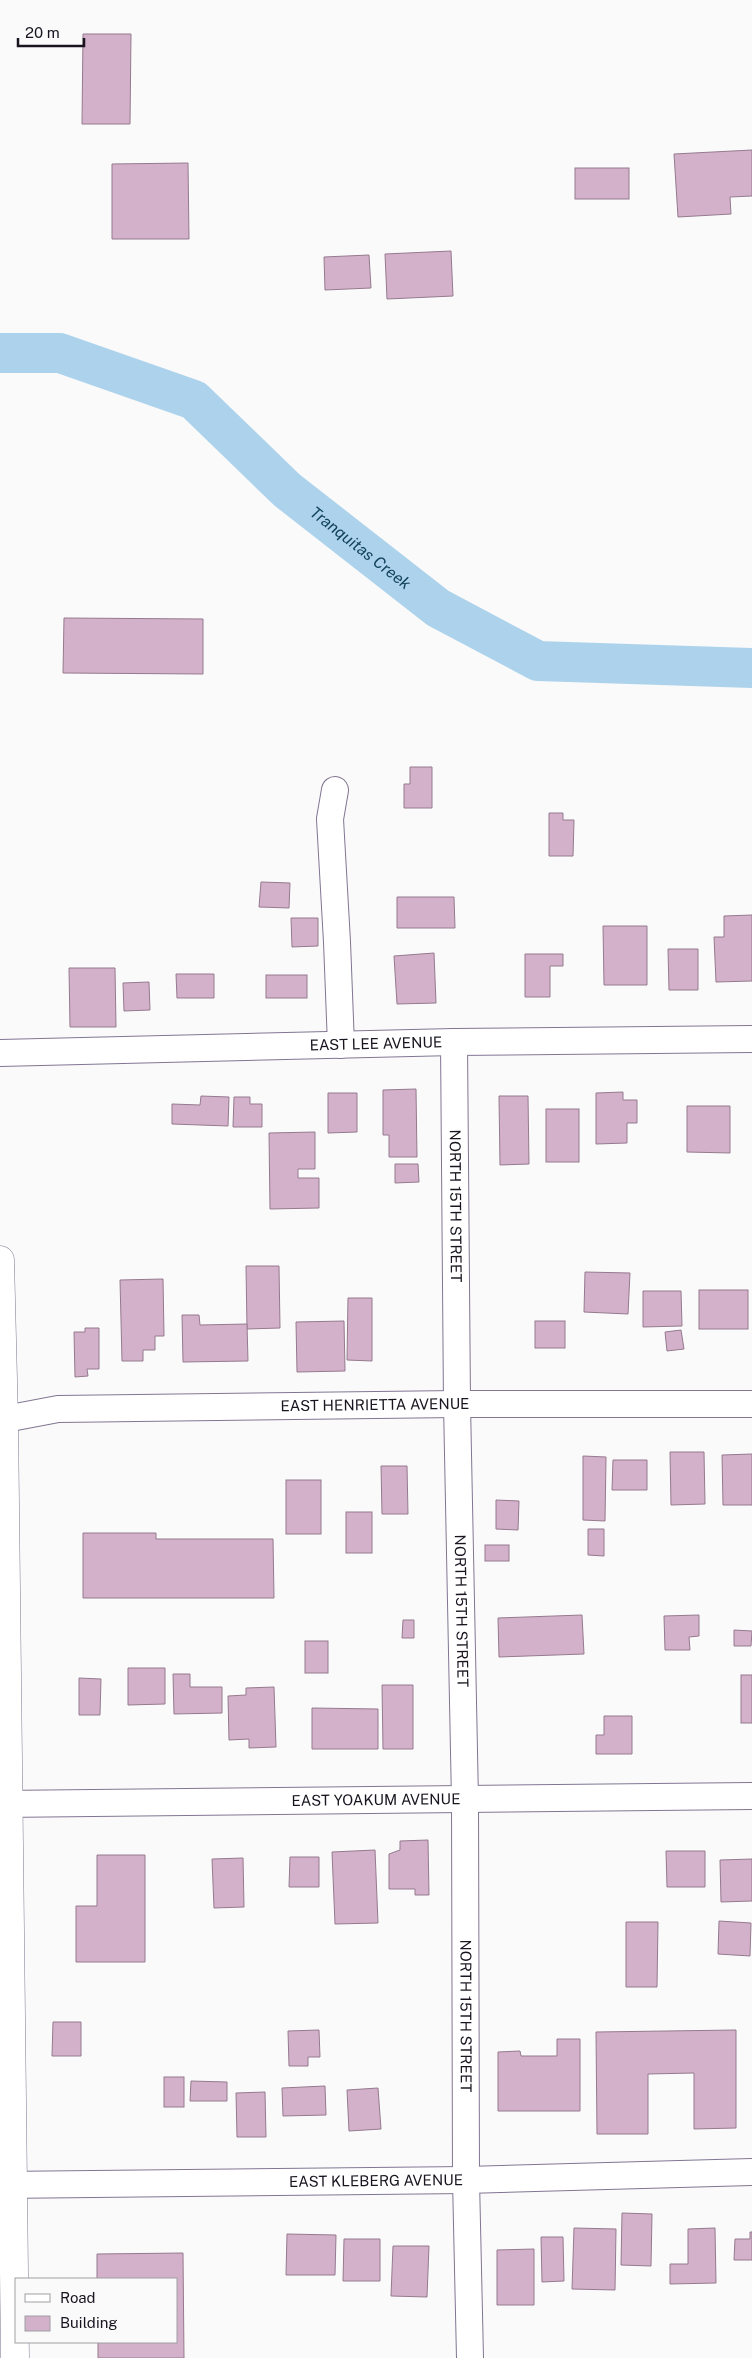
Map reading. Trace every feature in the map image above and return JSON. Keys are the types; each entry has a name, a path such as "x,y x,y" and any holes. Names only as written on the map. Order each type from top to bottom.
{"main road":[{"path":"0,1260 6,2185 15,2358"}],"street":[{"path":"335,790 330,820 338,942 341,1045"},
{"name":"EAST LEE AVENUE","path":"0,1053 454,1042 752,1039"},
{"name":"NORTH 15TH STREET","path":"454,1042 457,1404 465,1800 466,2180 470,2358"},
{"name":"EAST HENRIETTA AVENUE","path":"2,1420 58,1409 457,1404 752,1404"},
{"name":"EAST YOAKUM AVENUE","path":"4,1804 752,1796"},
{"name":"EAST KLEBERG AVENUE","path":"6,2185 466,2180 752,2172"}],"building":[{"path":"83,34 131,34 130,124 82,124"},
{"path":"752,150 752,196 730,197 731,214 678,217 674,154"},
{"path":"188,163 189,239 112,239 112,164"},
{"path":"575,168 629,168 629,199 575,199"},
{"path":"451,251 453,296 387,299 385,254"},
{"path":"369,255 371,288 325,290 324,257"},
{"path":"64,618 203,619 203,674 63,673"},
{"path":"410,767 432,767 432,808 404,808 404,784 410,784"},
{"path":"549,813 563,813 563,820 574,820 573,856 549,856"},
{"path":"261,882 290,883 289,908 259,907"},
{"path":"397,897 454,897 455,928 397,928"},
{"path":"752,915 752,981 716,982 714,937 724,937 724,916"},
{"path":"291,918 318,918 318,946 292,947"},
{"path":"603,926 647,926 647,985 604,985"},
{"path":"668,949 698,949 698,990 669,990"},
{"path":"434,953 436,1003 397,1004 394,956"},
{"path":"525,954 563,954 563,966 550,966 550,997 525,997"},
{"path":"69,968 115,968 116,1027 70,1027"},
{"path":"176,974 214,974 214,998 177,998"},
{"path":"266,975 307,975 307,998 266,998"},
{"path":"149,982 150,1010 124,1011 123,983"},
{"path":"416,1089 417,1157 389,1157 389,1135 383,1135 383,1090"},
{"path":"623,1092 623,1100 637,1100 637,1123 627,1123 627,1143 596,1144 596,1093"},
{"path":"328,1093 357,1093 357,1132 328,1133"},
{"path":"201,1096 229,1097 228,1126 172,1124 172,1104 200,1105"},
{"path":"499,1096 528,1096 529,1164 500,1165"},
{"path":"234,1097 250,1097 250,1104 262,1104 262,1127 233,1127"},
{"path":"687,1106 730,1106 730,1153 687,1152"},
{"path":"546,1109 579,1109 579,1162 546,1162"},
{"path":"315,1132 315,1169 298,1169 298,1178 319,1178 319,1208 270,1209 269,1133"},
{"path":"395,1164 418,1164 419,1182 395,1183"},
{"path":"246,1266 279,1266 280,1328 247,1329"},
{"path":"585,1272 630,1273 628,1314 584,1312"},
{"path":"163,1279 164,1336 155,1336 155,1350 143,1350 143,1361 122,1361 120,1280"},
{"path":"699,1290 748,1290 748,1329 699,1329"},
{"path":"643,1291 681,1291 682,1326 643,1327"},
{"path":"348,1298 372,1298 372,1361 347,1360"},
{"path":"182,1315 199,1315 200,1325 247,1324 248,1361 183,1362"},
{"path":"344,1321 345,1371 297,1372 296,1322"},
{"path":"535,1321 565,1321 565,1348 535,1348"},
{"path":"85,1328 99,1328 99,1369 87,1369 88,1376 75,1377 74,1332 85,1332"},
{"path":"681,1330 684,1349 667,1351 665,1332"},
{"path":"670,1452 704,1452 705,1504 671,1505"},
{"path":"752,1454 752,1505 723,1505 722,1455"},
{"path":"583,1456 606,1457 605,1521 583,1520"},
{"path":"613,1460 647,1460 647,1490 612,1490"},
{"path":"381,1466 407,1466 408,1514 382,1514"},
{"path":"286,1480 321,1480 321,1534 286,1534"},
{"path":"496,1500 519,1501 518,1530 496,1529"},
{"path":"346,1512 372,1512 372,1553 346,1553"},
{"path":"588,1529 604,1529 604,1556 588,1555"},
{"path":"83,1533 156,1533 156,1539 273,1539 274,1598 83,1598"},
{"path":"485,1545 509,1545 509,1561 485,1561"},
{"path":"582,1615 584,1654 499,1657 498,1618"},
{"path":"699,1615 699,1636 689,1637 690,1650 665,1650 664,1616"},
{"path":"403,1620 414,1620 414,1638 402,1638"},
{"path":"734,1630 752,1631 751,1646 734,1646"},
{"path":"305,1641 328,1641 328,1673 305,1673"},
{"path":"128,1668 165,1668 165,1704 128,1705"},
{"path":"173,1674 190,1674 190,1687 222,1687 222,1713 174,1714"},
{"path":"741,1675 752,1675 752,1723 741,1723"},
{"path":"79,1678 101,1679 100,1715 79,1715"},
{"path":"382,1685 413,1685 413,1749 383,1749"},
{"path":"274,1687 276,1747 249,1748 249,1739 229,1740 228,1696 246,1695 246,1688"},
{"path":"312,1708 378,1709 378,1749 312,1749"},
{"path":"604,1716 632,1716 632,1754 596,1754 596,1735 604,1735"},
{"path":"428,1840 429,1895 415,1895 415,1889 389,1889 389,1854 400,1850 400,1841"},
{"path":"375,1850 378,1923 335,1924 332,1852"},
{"path":"666,1851 705,1851 705,1887 667,1887"},
{"path":"97,1855 145,1855 145,1962 76,1962 76,1906 97,1906"},
{"path":"290,1857 319,1857 319,1887 289,1887"},
{"path":"243,1858 244,1907 214,1908 212,1859"},
{"path":"752,1859 752,1901 721,1902 720,1860"},
{"path":"719,1921 751,1923 750,1956 718,1954"},
{"path":"626,1922 658,1922 657,1987 626,1987"},
{"path":"53,2022 81,2022 81,2056 52,2056"},
{"path":"319,2030 320,2057 308,2057 308,2066 289,2066 288,2031"},
{"path":"736,2030 736,2128 694,2129 694,2073 648,2074 648,2134 597,2134 596,2032"},
{"path":"557,2039 580,2039 580,2111 498,2111 498,2052 520,2051 521,2056 557,2056"},
{"path":"164,2077 184,2077 184,2107 164,2107"},
{"path":"191,2081 227,2082 227,2101 190,2101"},
{"path":"325,2086 326,2115 283,2116 282,2088"},
{"path":"378,2088 381,2129 349,2131 347,2090"},
{"path":"265,2092 266,2137 237,2137 236,2093"},
{"path":"622,2213 652,2214 651,2266 621,2265"},
{"path":"574,2228 616,2229 615,2290 572,2289"},
{"path":"715,2228 716,2283 670,2284 670,2264 688,2264 688,2229"},
{"path":"750,2232 752,2232 752,2260 734,2260 735,2239 750,2239"},
{"path":"287,2234 336,2235 335,2275 286,2275"},
{"path":"541,2237 563,2237 564,2281 542,2282"},
{"path":"344,2239 380,2239 380,2281 343,2281"},
{"path":"393,2246 429,2246 427,2297 391,2296"},
{"path":"534,2249 534,2305 497,2305 497,2250"},
{"path":"183,2253 184,2358 98,2358 98,2343 178,2343 178,2278 97,2278 97,2254"}],"waterway":[{"name":"Tranquitas Creek","path":"0,353 60,353 194,400 287,490 438,608 538,661 752,668"}]}
